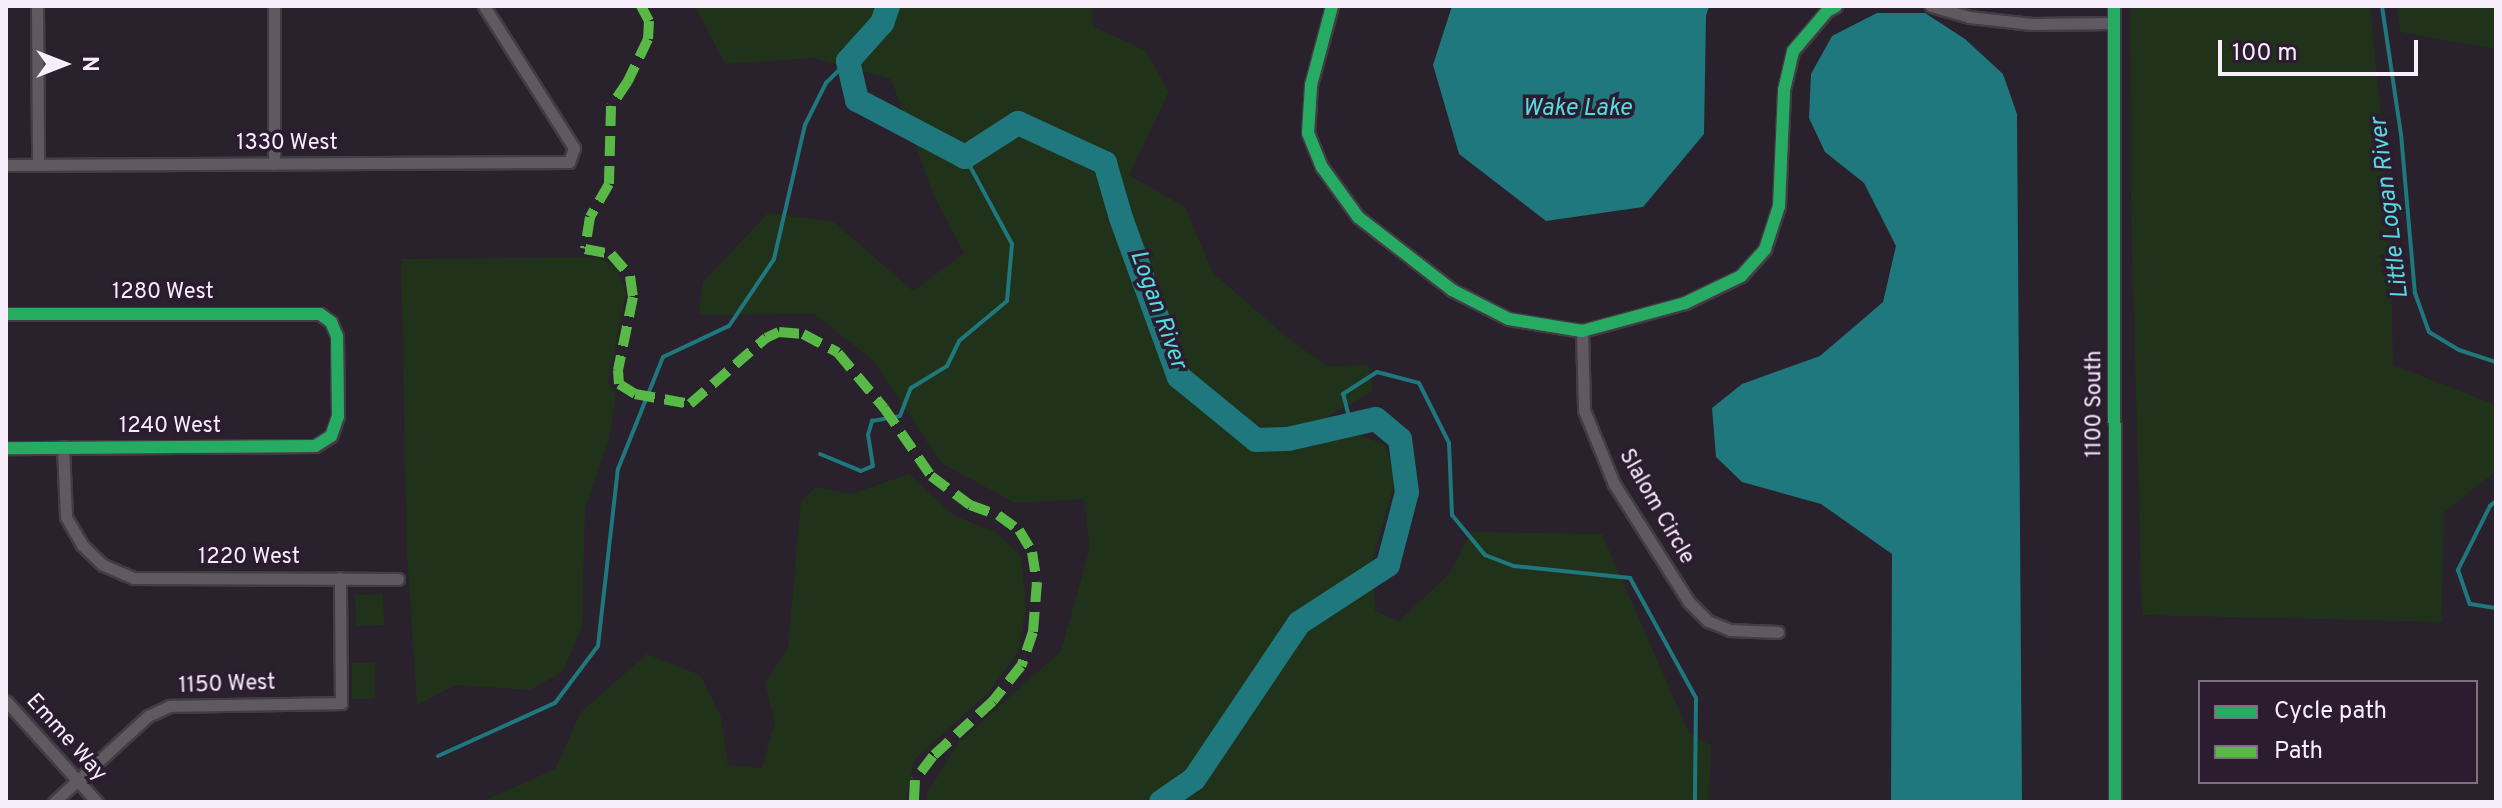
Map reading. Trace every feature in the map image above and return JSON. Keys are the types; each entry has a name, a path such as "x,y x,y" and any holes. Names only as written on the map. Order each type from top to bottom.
{"street":[{"path":"37,6 38,165"},
{"path":"274,6 274,164"},
{"name":"1330 West","path":"6,165 569,162 574,148 484,6"},
{"path":"1332,6 1311,85 1308,133 1322,167 1358,217 1452,290 1509,319 1582,331 1685,303 1741,276 1765,249 1779,206 1784,90 1793,51 1827,11 1836,6"},
{"path":"1931,6 1969,17 2032,24 2114,23"},
{"name":"1100 South","path":"2114,6 2115,802"},
{"name":"1280 West","path":"6,314 320,314 331,322 337,336 338,416 331,436"},
{"name":"Slalom Circle","path":"1582,331 1584,410 1614,484 1689,602 1708,621 1730,630 1778,632"},
{"name":"1240 West","path":"6,448 315,446 331,436"},
{"name":"1220 West","path":"63,447 66,517 82,545 103,565 134,578 398,579"},
{"name":"1150 West","path":"54,802 148,716 169,706 341,703 340,578"},
{"name":"Emme Way","path":"6,701 97,802"}],"green space":[{"path":"695,6 1093,6 1093,26 1146,51 1169,92 1129,175 1185,207 1213,273 1289,339 1327,366 1368,365 1373,391 1322,420 1385,445 1396,477 1372,562 1375,611 1399,621 1450,573 1471,532 1602,534 1689,733 1711,746 1709,802 927,802 927,793 959,742 1061,651 1090,547 1084,499 1015,503 941,463 873,360 814,314 699,315 703,282 768,213 834,222 913,291 964,253 934,196 891,79 814,58 725,64"},
{"path":"2130,6 2370,6 2390,214 2393,365 2496,405 2496,471 2443,513 2442,622 2142,615 2131,207"},
{"path":"2397,6 2496,6 2496,49 2400,32"},
{"path":"596,257 616,267 626,292 608,382 616,394 609,439 585,509 582,627 563,671 531,690 456,685 417,705 407,553 401,259"},
{"path":"909,474 953,515 997,533 1021,556 1026,608 1018,652 990,691 914,760 906,802 481,802 555,769 581,712 647,654 700,675 721,717 728,765 762,768 775,722 765,683 788,648 801,501 816,487 851,494"},
{"path":"383,594 384,625 356,626 355,595"},
{"path":"352,663 375,663 375,699 352,699"}],"water":[{"name":"Wake Lake","path":"1452,6 1709,6 1706,16 1704,134 1643,207 1546,221 1459,154 1433,65"},
{"path":"1877,13 1925,13 1965,39 2003,74 2017,114 2022,802 1891,802 1892,554 1821,504 1742,482 1716,457 1712,408 1742,384 1820,356 1883,302 1896,246 1864,183 1825,152 1809,118 1811,74 1832,36"}],"waterway":[{"name":"Logan River","path":"888,6 882,23 848,61 857,100 965,157 1018,123 1105,163 1121,218 1179,377 1256,440 1288,439 1376,419 1400,439 1407,492 1388,565 1299,623 1194,779 1161,802"},
{"name":"Little Logan River","path":"2382,6 2401,134 2415,293 2429,332 2459,350 2496,362"},
{"path":"438,756 555,703 598,646 618,469 663,357 729,326 774,259 805,125 826,83 848,61"},
{"path":"820,454 861,471 873,466 868,435 872,421 900,416 911,388 947,366 959,341 1007,301 1012,244 965,157"},
{"path":"1351,425 1343,394 1377,372 1419,383 1449,443 1452,515 1485,555 1514,566 1630,578 1696,698 1695,802"},
{"name":"Little Logan River","path":"2496,501 2490,506 2458,570 2470,604 2496,608"}],"marked path":[{"path":"641,6 649,21 648,39 628,81 611,106 609,184 590,217 585,249 611,254 630,276 633,297 618,370 619,384 635,394 690,404 766,338 779,332 803,334 838,353 884,408 931,476 970,505 998,515 1019,530 1032,552 1037,582 1033,632 1021,666 993,701 933,756 915,780 914,802"}],"cycle path":[{"path":"1332,6 1311,85 1308,133 1322,167 1358,217 1452,290 1509,319 1582,331 1685,303 1741,276 1765,249 1779,206 1784,90 1793,51 1827,11 1836,6"},
{"path":"2114,6 2115,802"},
{"path":"6,314 320,314 331,322 337,336 338,416 331,436 315,446 6,448"}]}
